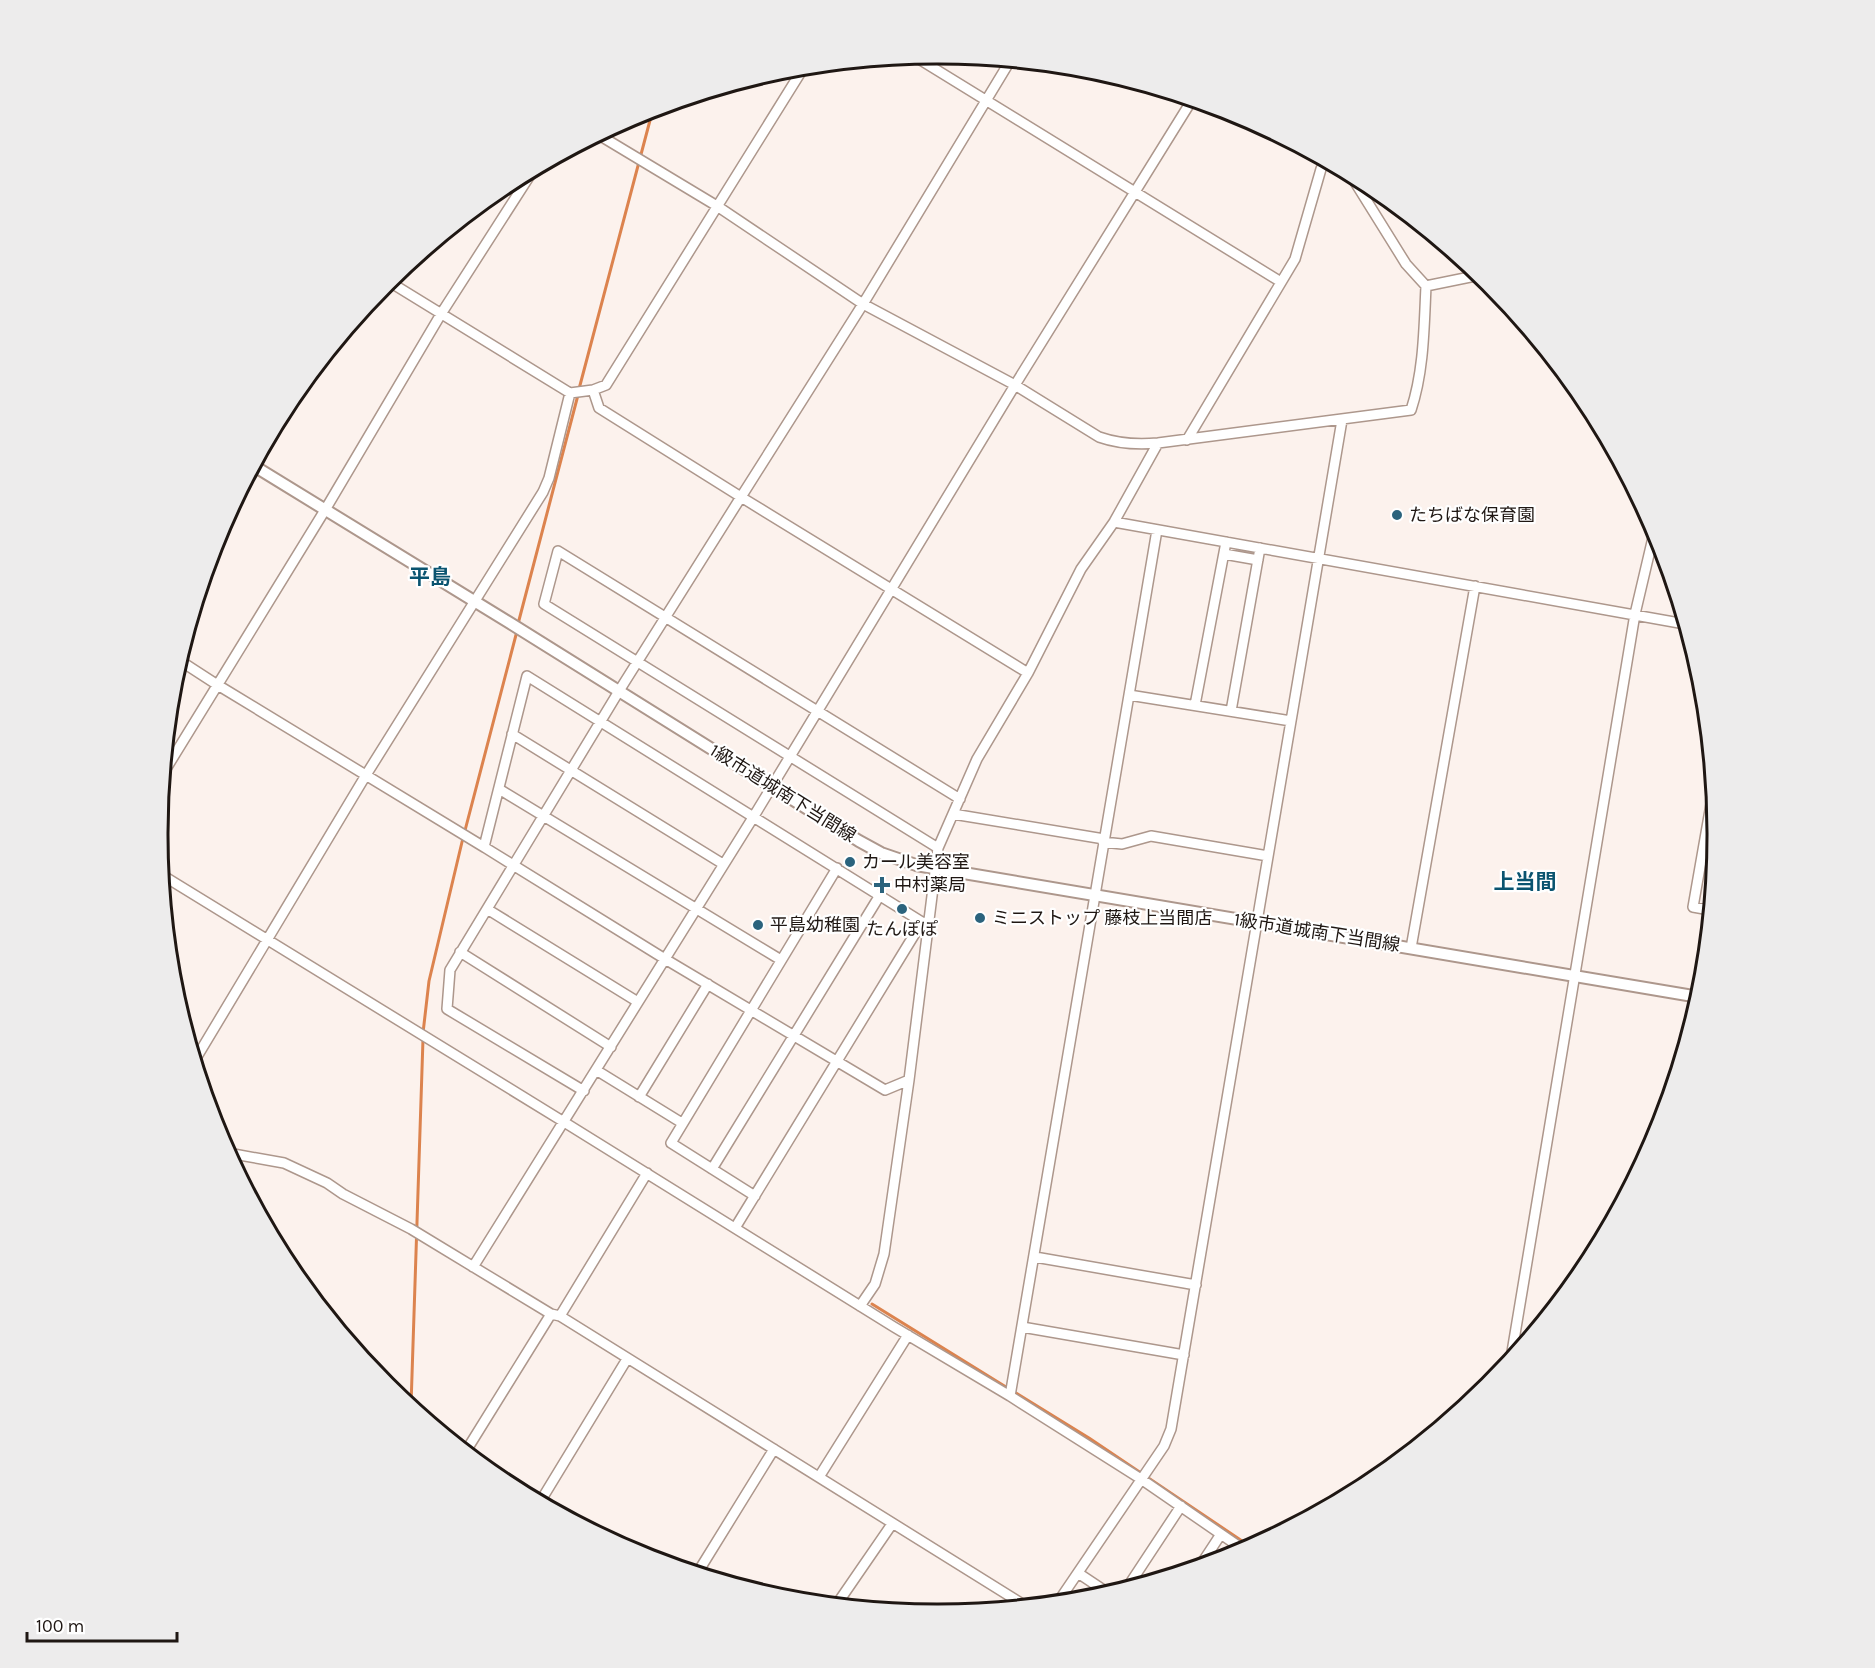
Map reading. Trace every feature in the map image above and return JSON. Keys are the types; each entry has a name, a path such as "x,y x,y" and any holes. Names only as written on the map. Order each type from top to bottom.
{"street":[{"path":"928,64 1281,282"},
{"path":"584,1091 447,1009 450,970 600,721 863,304 1006,68"},
{"path":"397,286 570,393 593,390 606,385 798,77"},
{"path":"473,1267 754,816 1015,385 1188,106"},
{"path":"607,140 717,207 863,304 1015,385 1099,436 1113,442 1128,444 1187,440 1411,410 1417,394 1420,374 1426,286 1406,264 1361,192"},
{"path":"1187,440 1295,259 1322,168"},
{"path":"173,757 325,510 441,314 523,186"},
{"path":"1426,286 1469,277"},
{"path":"593,390 599,408 1028,673"},
{"path":"200,1052 366,774 543,492 570,393"},
{"path":"1064,1593 1164,1446 1171,1430 1342,420"},
{"path":"860,1306 875,1284 884,1254 909,1080 925,922 938,848 977,759 1028,673 1081,569 1114,522 1158,443"},
{"name":"1級市道城南下当間線","path":"260,470 881,853 898,860 1689,995"},
{"path":"1114,522 1677,622"},
{"path":"1010,1396 1158,530"},
{"path":"1196,705 1226,542"},
{"path":"1521,1335 1574,976 1635,614 1651,547"},
{"path":"1231,711 1260,548"},
{"path":"938,848 544,604 558,551 960,799"},
{"path":"1224,554 1258,560"},
{"path":"1411,948 1475,586"},
{"path":"187,665 837,1063 885,1090 909,1080"},
{"path":"484,847 527,676 925,922"},
{"path":"1129,694 1291,721"},
{"path":"512,734 723,864"},
{"path":"499,789 781,960"},
{"path":"953,814 1122,844 1151,836 1268,856"},
{"path":"1703,909 1693,907 1707,829"},
{"path":"755,1196 671,1143 837,868"},
{"path":"170,880 860,1306 1144,1475 1180,1506 1235,1544"},
{"path":"712,1169 880,895"},
{"path":"487,909 638,1002"},
{"path":"735,1228 925,922"},
{"path":"460,952 611,1047"},
{"path":"639,1096 708,984"},
{"path":"596,1070 682,1123"},
{"path":"239,1155 285,1163 411,1229 774,1449 1015,1599"},
{"path":"470,1445 647,1173"},
{"path":"1035,1257 1196,1285"},
{"path":"1022,1327 1184,1355"},
{"path":"819,1477 908,1335"},
{"path":"544,1495 627,1359"},
{"path":"701,1566 774,1449"},
{"path":"1134,1578 1180,1506"},
{"path":"842,1597 892,1524"},
{"path":"1208,1554 1221,1534"},
{"path":"1078,1573 1098,1586"}],"waterway":[{"path":"579,389 650,120"},
{"path":"518,624 578,395"},
{"path":"423,1033 429,981 462,842 517,631"},
{"path":"411,1395 423,1039"},
{"path":"872,1304 1006,1387"},
{"path":"1016,1393 1089,1438 1242,1541"}],"place":[{"name":"たちばな保育園","path":"1397,515"},
{"name":"カール美容室","path":"850,862"},
{"name":"中村薬局","path":"882,885"},
{"name":"たんぽぽ","path":"902,909"},
{"name":"ミニストップ 藤枝上当間店","path":"980,918"},
{"name":"平島幼稚園","path":"758,925"}],"district":[{"name":"平島","path":"430,577"},
{"name":"上当間","path":"1525,882"}]}
